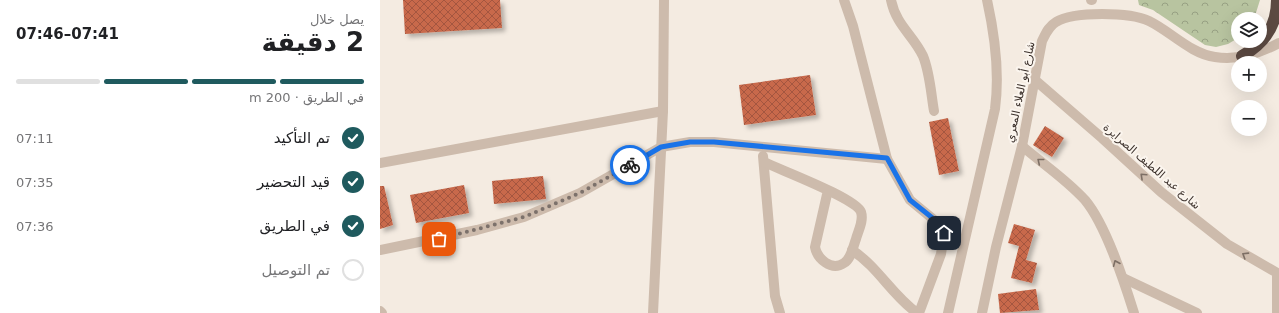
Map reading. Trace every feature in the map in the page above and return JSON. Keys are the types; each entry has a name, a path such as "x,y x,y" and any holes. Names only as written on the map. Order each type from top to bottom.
{"highway":[{"path":"1242,56 1257,48 1270,30 1277,8 1277,0"}],"street":[{"path":"653,313 663,111 664,0"},
{"path":"844,0 853,26 887,158 910,200 940,224 944,233 941,254 918,313 897,296 872,265 852,250"},
{"path":"891,0 896,17 922,55 927,70 934,111"},
{"path":"948,313 997,96 998,84 996,51 987,0"},
{"name":"شارع أبو العلاء المعري","path":"982,313 996,247 1022,146 1042,41 1048,29 1056,22 1083,14 1141,18 1165,30 1192,48 1214,58 1231,57"},
{"name":"شارع أبو العلاء المعري","path":"1262,52 1279,43"},
{"name":"شارع أبو العلاء المعري","path":"1242,56 1279,50"},
{"name":"شارع عبد اللطيف الصرايرة","path":"1035,80 1102,138 1160,192 1227,244 1278,274"},
{"path":"380,163 663,111"},
{"path":"380,250 477,230 524,217 580,193 661,147 690,142 714,142 762,148 887,158"},
{"path":"1022,146 1066,182 1085,201 1098,220 1123,278 1134,313"},
{"path":"762,148 775,296 780,313"},
{"path":"764,162 828,190 857,206 861,212 862,219 849,259 844,264 836,266 822,261 816,255 815,247 828,190"},
{"path":"1277,313 1278,274"},
{"path":"1123,278 1197,313"}],"green space":[{"path":"1138,0 1260,0 1256,12 1231,12 1231,42 1216,47 1205,45 1153,10 1139,5"}],"building":[{"path":"403,0 500,0 502,28 405,34"},
{"path":"810,75 816,115 744,125 739,85"},
{"path":"948,118 959,171 939,175 929,122"},
{"path":"1045,126 1064,138 1052,157 1033,145"},
{"path":"543,176 546,199 494,204 492,181"},
{"path":"464,185 469,213 416,223 410,195"},
{"path":"380,186 384,186 393,225 380,229"},
{"path":"1014,224 1035,230 1026,260 1037,263 1032,283 1011,278 1019,246 1008,243"},
{"path":"1036,289 1039,310 1000,313 998,294"}],"way so far":[{"path":"439,239 524,217 580,193 630,165"}],"route":[{"path":"630,165 661,147 690,142 714,142 762,148 887,158 910,200 940,224 944,233"}]}
